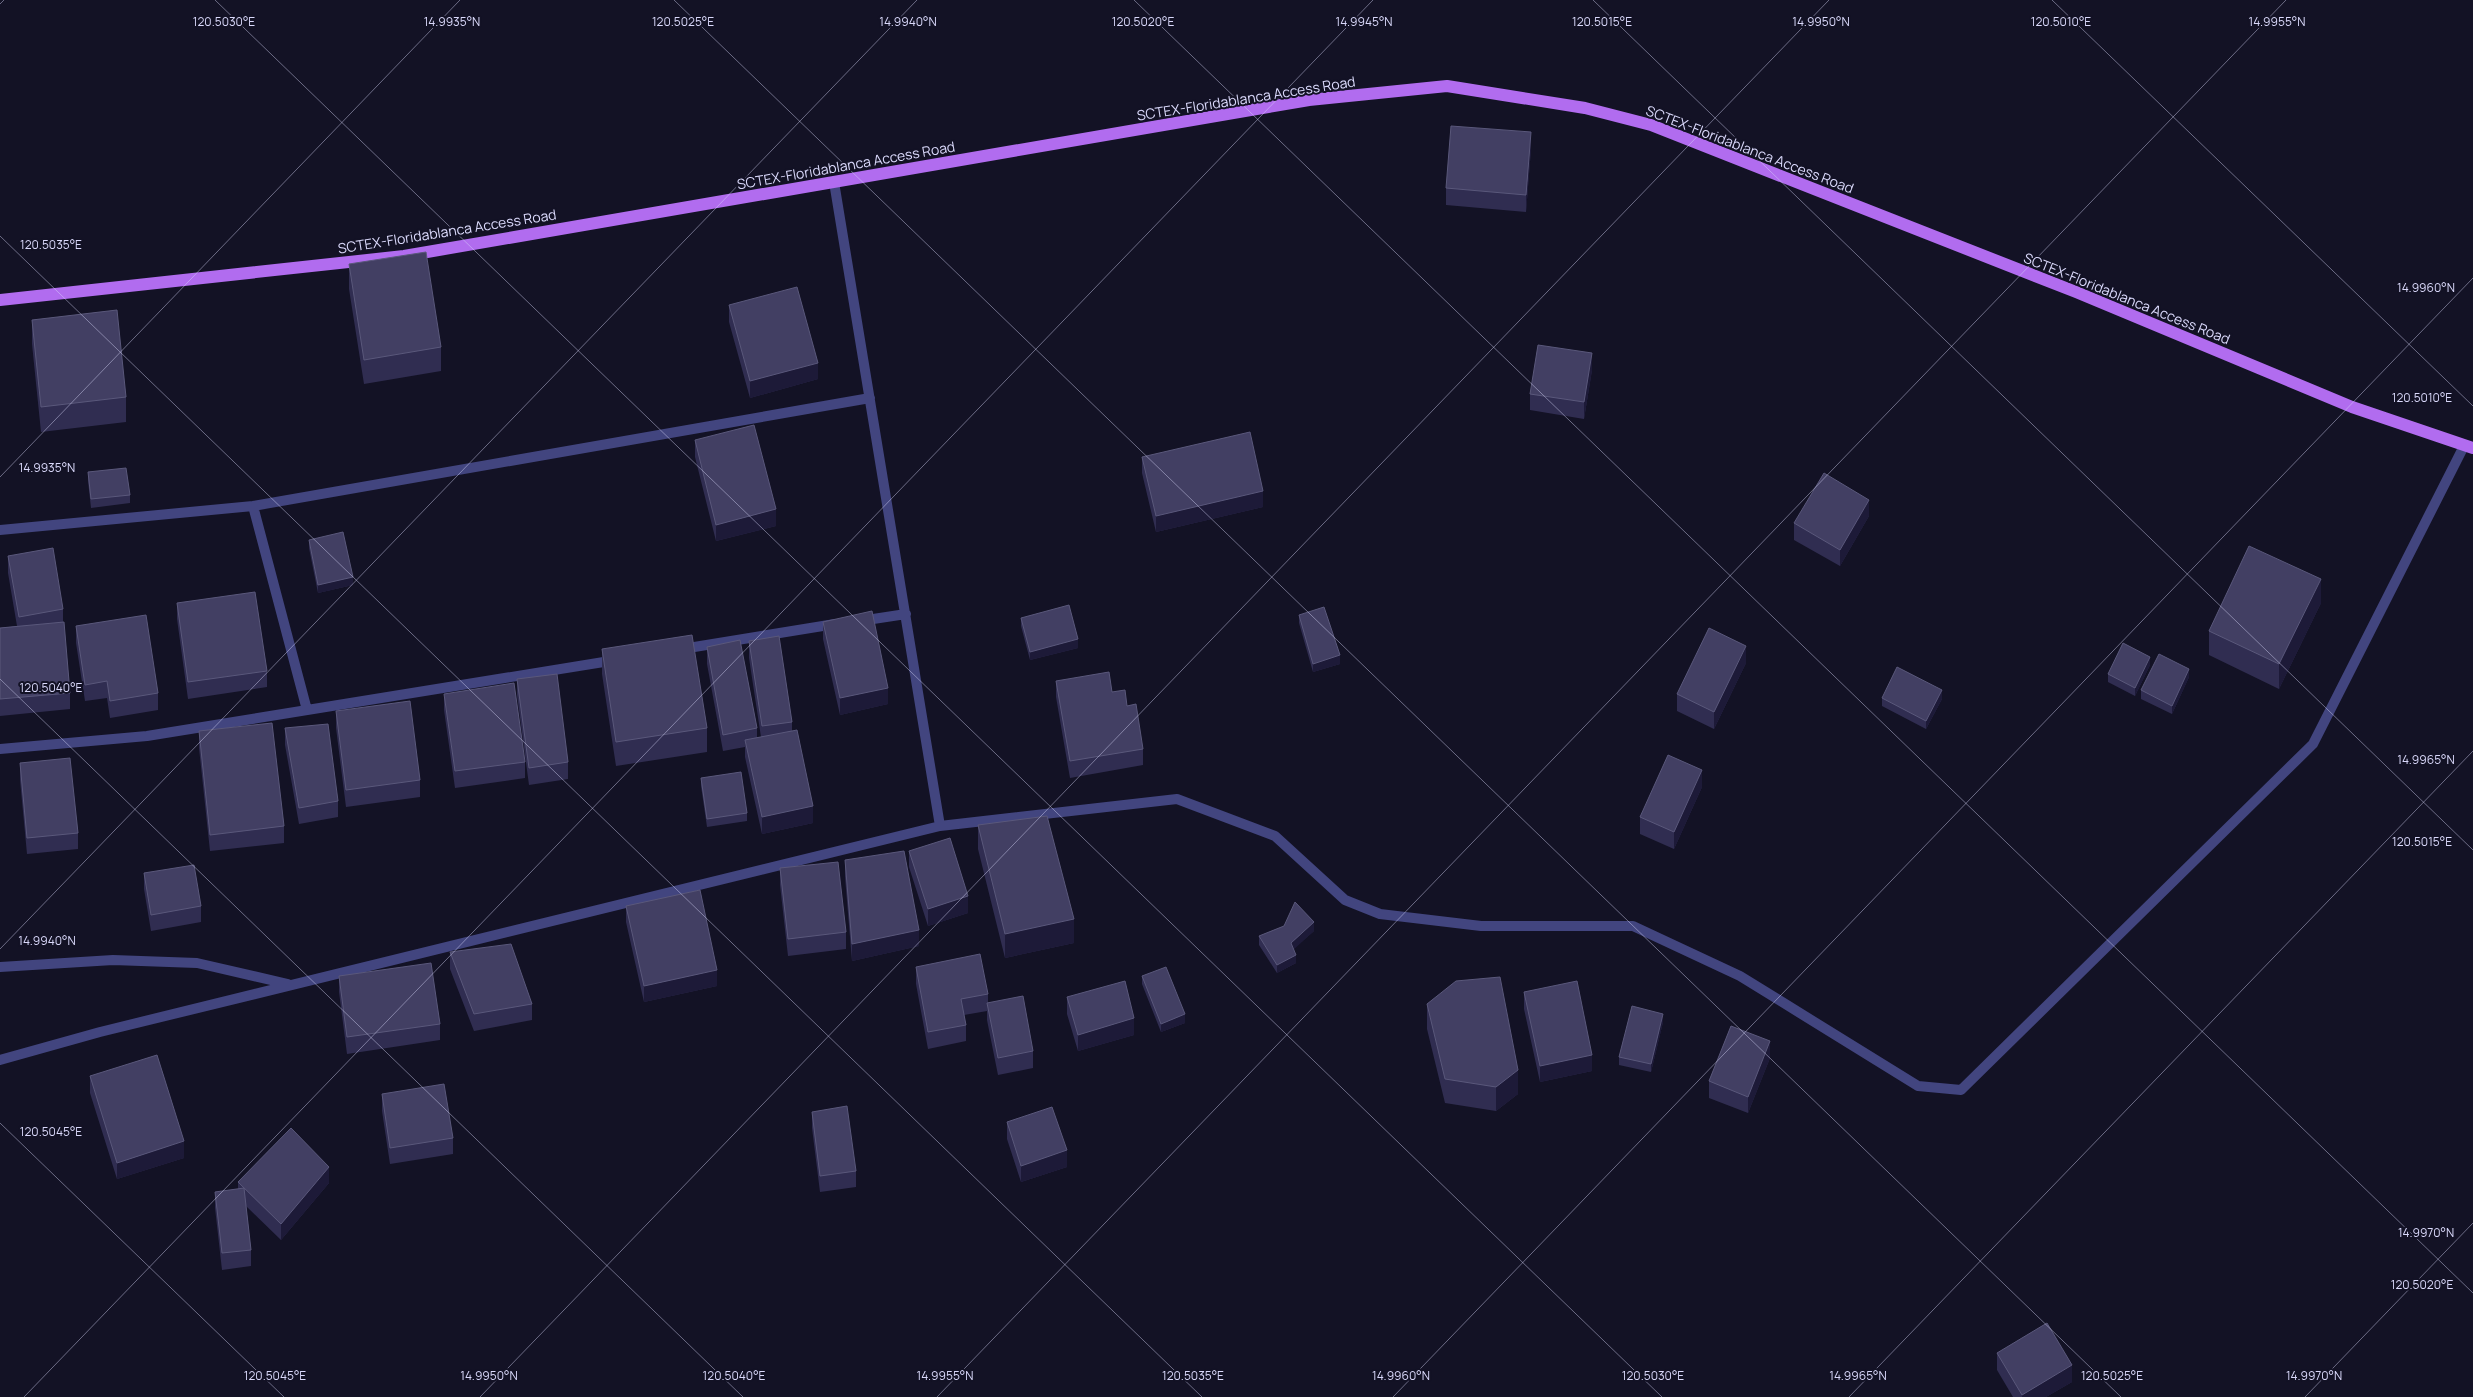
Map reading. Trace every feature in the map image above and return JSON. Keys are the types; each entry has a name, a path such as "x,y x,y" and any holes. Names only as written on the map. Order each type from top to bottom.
{"main road":[{"name":"SCTEX-Floridablanca Access Road","path":"0,300 404,256 1310,100 1447,86 1575,106 1651,125 2076,292 2352,407 2468,447"}],"street":[{"path":"834,182 940,826"},
{"path":"0,530 254,506 870,398"},
{"path":"0,1060 100,1032 940,826 1177,799 1275,836 1345,900 1380,914 1481,926 1633,926 1740,976 1918,1086 1961,1090 2313,744 2468,447"},
{"path":"254,506 307,710"},
{"path":"672,650 906,614"},
{"path":"0,749 147,736 623,658"},
{"path":"0,967 113,960 197,963 291,985"}],"building":[{"path":"1451,126 1531,132 1526,195 1446,188"},
{"path":"426,252 441,347 364,360 349,264"},
{"path":"797,287 818,363 750,381 729,305"},
{"path":"117,310 126,397 41,407 32,320"},
{"path":"1538,345 1592,353 1584,402 1530,394"},
{"path":"754,425 776,509 716,525 695,440"},
{"path":"1250,432 1263,491 1156,516 1142,457"},
{"path":"126,468 130,495 91,499 88,472"},
{"path":"1824,473 1869,500 1840,550 1794,523"},
{"path":"343,532 353,577 318,585 309,540"},
{"path":"2249,546 2321,579 2279,664 2209,631"},
{"path":"53,548 63,609 19,617 8,556"},
{"path":"255,592 267,671 188,682 177,603"},
{"path":"1069,605 1078,639 1030,652 1021,618"},
{"path":"1324,607 1340,655 1313,664 1299,615"},
{"path":"872,611 888,688 840,698 823,622"},
{"path":"146,615 158,693 110,701 107,681 85,685 76,626"},
{"path":"64,622 70,693 0,699 0,628"},
{"path":"1709,628 1746,646 1714,712 1677,694"},
{"path":"692,635 707,728 616,742 602,649"},
{"path":"779,636 792,722 762,726 749,641"},
{"path":"740,640 757,728 723,735 707,647"},
{"path":"2123,643 2150,657 2135,688 2108,674"},
{"path":"2159,654 2189,669 2172,706 2141,690"},
{"path":"1897,667 1942,690 1926,721 1882,698"},
{"path":"1109,672 1112,692 1125,690 1127,706 1136,704 1143,749 1070,761 1056,681"},
{"path":"557,674 568,762 529,768 517,679"},
{"path":"514,683 525,762 455,771 444,694"},
{"path":"410,701 420,780 346,790 336,711"},
{"path":"272,723 284,826 210,835 199,731"},
{"path":"328,724 338,801 299,808 285,728"},
{"path":"797,730 813,806 762,817 745,740"},
{"path":"1668,755 1702,770 1674,832 1640,817"},
{"path":"70,758 78,833 27,838 20,763"},
{"path":"741,772 747,813 707,819 701,778"},
{"path":"1047,816 1074,919 1005,934 978,825"},
{"path":"950,838 968,896 928,909 909,851"},
{"path":"904,851 919,930 852,944 845,860"},
{"path":"838,862 846,932 788,939 780,868"},
{"path":"194,865 201,906 151,915 144,873"},
{"path":"700,890 717,970 644,986 626,906"},
{"path":"1295,902 1314,922 1291,943 1296,955 1277,965 1259,936 1284,926"},
{"path":"511,944 532,1004 474,1014 450,952"},
{"path":"980,954 988,994 961,999 966,1025 928,1032 916,967"},
{"path":"431,963 440,1024 347,1037 339,976"},
{"path":"1166,967 1185,1014 1161,1024 1142,976"},
{"path":"1500,977 1518,1070 1496,1087 1445,1079 1427,1004 1456,981"},
{"path":"1125,981 1134,1018 1078,1035 1067,997"},
{"path":"1577,981 1592,1055 1540,1066 1524,992"},
{"path":"1023,996 1033,1051 998,1058 987,1003"},
{"path":"1632,1006 1663,1014 1651,1064 1619,1057"},
{"path":"1731,1026 1770,1041 1748,1097 1709,1081"},
{"path":"157,1055 184,1141 117,1163 90,1076"},
{"path":"444,1084 453,1138 390,1148 382,1094"},
{"path":"847,1106 856,1171 820,1176 812,1112"},
{"path":"1052,1107 1067,1150 1021,1166 1007,1122"},
{"path":"291,1128 329,1167 281,1224 238,1182"},
{"path":"244,1188 251,1250 222,1253 215,1192"},
{"path":"2047,1323 2072,1365 2022,1395 1997,1353"}]}
